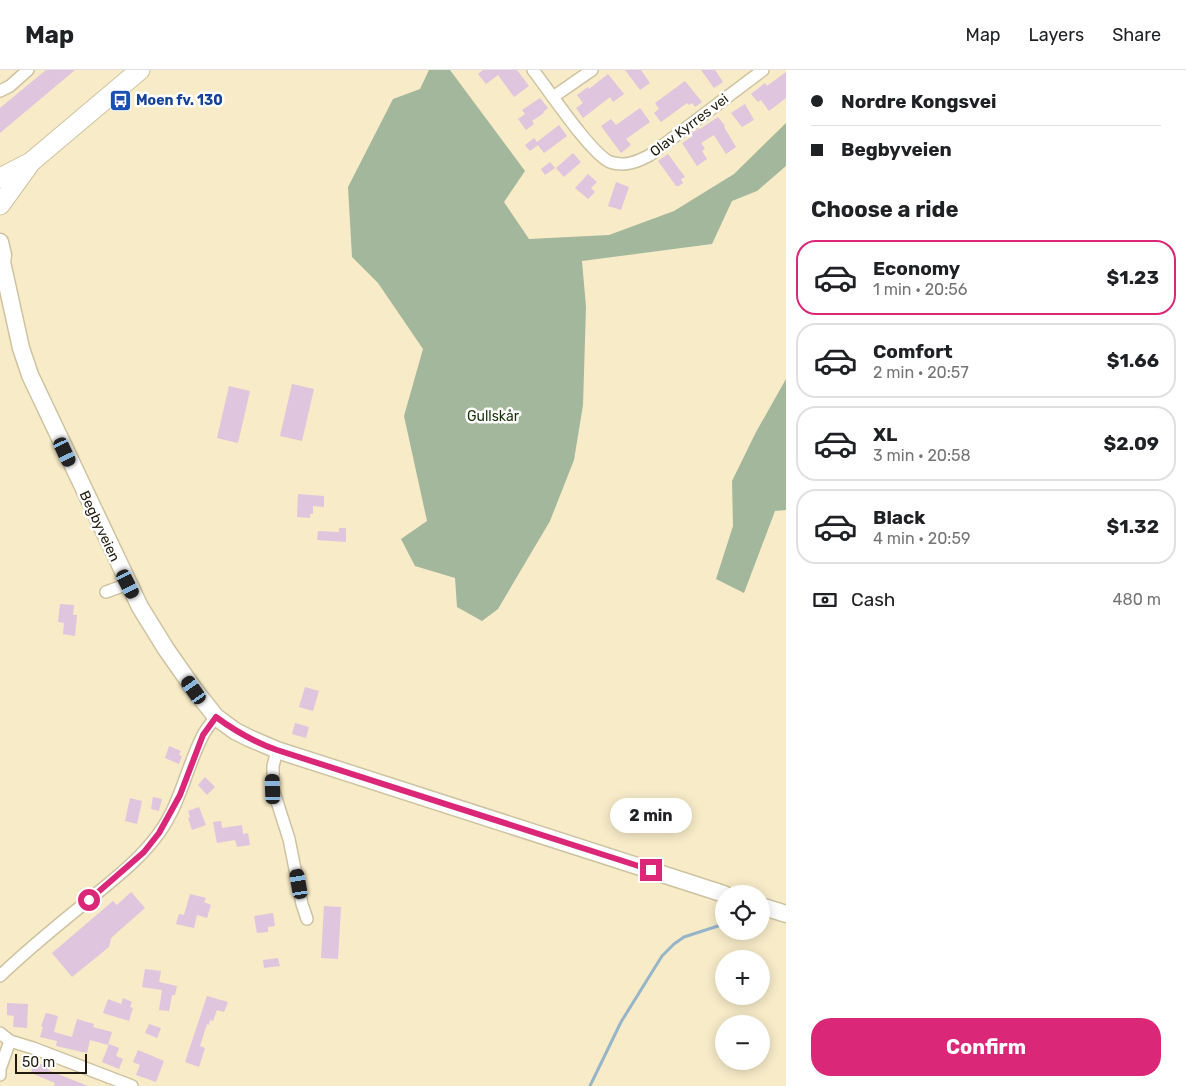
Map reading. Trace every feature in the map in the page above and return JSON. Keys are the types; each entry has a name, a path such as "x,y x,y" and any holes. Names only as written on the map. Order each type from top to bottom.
{"main road":[{"path":"0,178 31,162 140,70"},
{"path":"0,205 31,162"},
{"name":"Begbyveien","path":"0,242 3,256 1,261 26,366 128,584 166,649 194,690 216,717 235,731 277,750 715,891"},
{"path":"770,909 786,914"}],"street":[{"path":"0,91 10,86 28,70"},
{"name":"Olav Kyrres vei","path":"534,70 594,150 610,162 629,164 650,155 763,70"},
{"path":"554,97 592,70"},
{"path":"106,592 128,584"},
{"path":"0,976 20,956 119,875 144,852 170,816 203,735 216,717"},
{"path":"277,750 273,766 273,789 289,839 302,904 307,919"},
{"path":"0,1033 10,1041 132,1086"},
{"path":"0,1075 0,1069 10,1041"},
{"path":"0,1081 2,1086"}],"green space":[{"name":"Gullskår","path":"429,70 450,70 525,171 504,202 529,239 609,235 674,211 734,174 786,123 786,166 757,191 732,201 712,244 582,261 586,307 583,405 574,460 550,521 498,609 482,621 457,607 455,578 415,566 401,539 427,521 404,416 423,349 378,283 352,257 348,187 393,99 420,89"},
{"path":"786,379 786,510 775,511 744,593 716,579 733,526 732,481 756,432"}],"building":[{"path":"46,70 75,70 0,133 0,108"},
{"path":"483,70 517,70 529,86 514,97 498,75 486,84 478,74"},
{"path":"625,70 641,70 650,83 640,90"},
{"path":"701,70 715,70 723,82 714,88"},
{"path":"786,72 786,98 769,111 761,100 758,102 751,94 765,83 767,86"},
{"path":"608,74 624,94 613,102 610,97 583,118 576,108 583,103 577,95 588,87 589,89"},
{"path":"685,81 702,102 695,107 692,103 689,105 687,103 661,122 654,113 659,109 655,103"},
{"path":"540,98 548,108 532,121 534,124 526,130 518,119 525,114 522,110"},
{"path":"745,104 754,120 742,127 731,113"},
{"path":"640,108 650,122 626,139 631,145 621,153 601,126 611,119 616,125"},
{"path":"718,117 736,147 726,154 714,135 701,143 705,149 702,151 707,159 697,166 682,143 693,136 691,134 699,128"},
{"path":"559,125 567,136 544,153 538,145 530,151 525,145 534,138 537,142"},
{"path":"573,153 581,162 564,177 556,168"},
{"path":"668,154 685,177 681,179 683,183 679,186 676,186 658,161"},
{"path":"550,162 555,168 545,175 541,169"},
{"path":"588,174 597,182 591,188 595,192 588,199 575,188"},
{"path":"616,182 629,187 621,210 608,206"},
{"path":"292,384 314,389 302,441 280,436"},
{"path":"229,386 250,391 238,443 217,438"},
{"path":"298,494 324,496 324,507 313,506 313,514 310,514 310,518 297,517"},
{"path":"339,528 346,528 346,542 317,540 318,531 339,532"},
{"path":"60,604 74,605 73,615 77,615 75,636 63,634 64,623 58,622"},
{"path":"305,687 319,691 313,711 299,707"},
{"path":"295,723 309,727 306,738 292,734"},
{"path":"169,746 181,751 179,755 182,756 179,764 165,758"},
{"path":"205,777 215,787 207,795 198,785"},
{"path":"153,797 162,799 159,811 151,809"},
{"path":"130,798 142,801 137,824 125,821"},
{"path":"199,807 206,825 192,830 188,811"},
{"path":"221,821 222,828 242,825 243,834 248,833 250,845 237,847 235,840 217,843 213,822"},
{"path":"131,892 145,908 111,938 109,947 72,977 52,953 113,901 117,905"},
{"path":"190,894 206,898 204,902 211,905 207,918 197,915 194,928 176,924 179,914 184,915"},
{"path":"324,906 341,907 338,959 321,958"},
{"path":"273,913 275,926 268,927 268,932 257,933 254,916"},
{"path":"278,958 280,966 264,968 263,960"},
{"path":"145,969 161,971 159,982 177,986 175,995 172,995 169,1011 159,1010 162,990 142,987"},
{"path":"207,996 228,1002 224,1012 217,1010 213,1021 210,1020 209,1025 207,1024 200,1046 205,1048 199,1067 185,1062"},
{"path":"123,998 132,1002 130,1007 133,1008 129,1021 103,1013 108,999 121,1004"},
{"path":"7,1003 28,1004 27,1028 13,1027 14,1016 7,1015"},
{"path":"46,1013 58,1016 54,1032 72,1037 77,1019 94,1024 93,1027 112,1032 108,1045 90,1040 87,1053 56,1046 57,1041 40,1037 43,1027 41,1026"},
{"path":"149,1024 161,1028 157,1038 145,1033"},
{"path":"109,1044 119,1048 116,1056 123,1059 119,1069 102,1062"},
{"path":"138,1050 164,1061 156,1082 136,1075 140,1065 133,1062"},
{"path":"34,1061 49,1067 48,1070 88,1086 54,1086 55,1083 31,1073"}],"waterway":[{"path":"590,1086 621,1022 662,956 684,937 715,927"}],"place":[{"name":"Moen fv. 130","path":"120,100"}],"route":[{"path":"89,900 144,852 159,833 180,795 203,735 216,717 235,731 277,750 651,870"}]}
